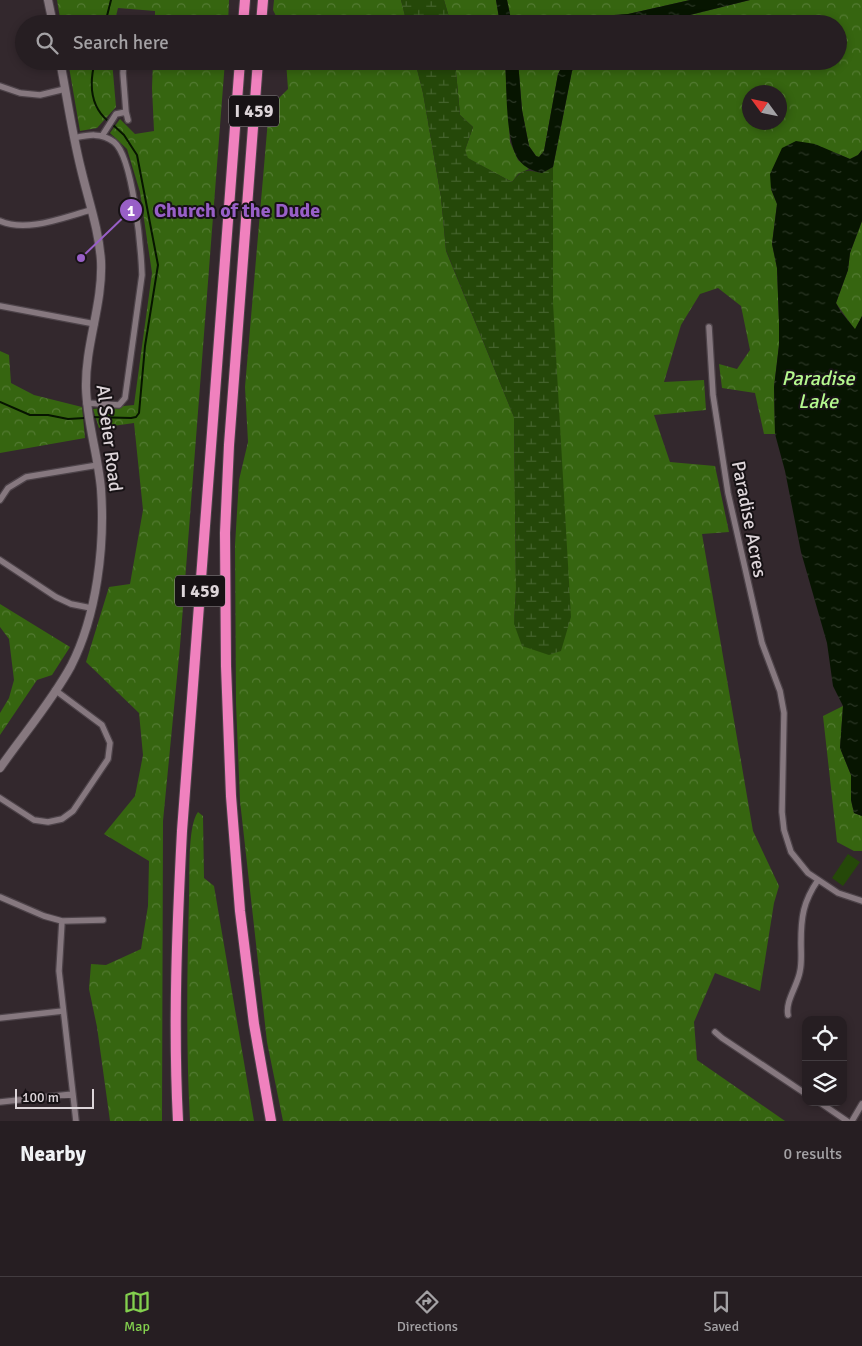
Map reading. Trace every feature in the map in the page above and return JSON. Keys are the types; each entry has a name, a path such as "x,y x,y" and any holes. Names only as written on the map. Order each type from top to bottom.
{"highway":[{"path":"244,15 245,0"},
{"path":"261,15 262,0"},
{"name":"I 459","path":"178,1121 175,1060 176,946 182,831 239,70"},
{"name":"I 459","path":"257,70 229,445 225,533 226,666 228,762 240,911 254,1024 271,1121"}],"street":[{"path":"48,0 52,15"},
{"name":"Al Seier Road","path":"0,768 55,690 83,639 98,572 102,534 98,465 86,403 87,366 99,299 101,260 74,138 62,70"},
{"path":"123,70 128,120"},
{"path":"0,86 20,93 40,95 65,89"},
{"path":"102,136 112,119 120,112 126,112"},
{"path":"74,138 95,134 113,141 120,147 124,156 139,230 142,275 125,398 119,405 86,403"},
{"path":"0,221 12,225 31,225 91,210"},
{"path":"0,306 95,324"},
{"name":"Paradise Acres","path":"709,327 713,395 728,493 762,643 780,691 784,713 782,812 784,830 791,852 808,873 838,893 862,901"},
{"path":"0,500 8,488 26,477 98,465"},
{"path":"0,560 56,597 71,604 91,608"},
{"path":"0,798 34,820 48,822 62,819 73,811 108,759 110,743 102,725 55,690"},
{"path":"788,1015 788,1007 801,968 802,912 806,899 818,880"},
{"path":"0,897 44,916 62,921 103,920"},
{"path":"62,921 59,971 76,1121"},
{"path":"0,1018 63,1011"},
{"path":"715,1032 802,1091"},
{"path":"0,1102 73,1094"},
{"path":"852,1121 862,1104"},
{"path":"825,1106 847,1121"}],"green space":[{"path":"57,0 229,0 228,15 155,15 155,11 118,8 116,15 60,15"},
{"path":"274,0 401,0 405,15 276,15 273,10"},
{"path":"401,0 444,0 448,15 405,15"},
{"path":"444,0 496,0 498,15 448,15"},
{"path":"507,0 690,0 628,14 510,15"},
{"path":"750,0 862,0 862,150 858,155 850,159 838,154 771,189 777,204 772,244 777,268 779,322 779,345 774,387 775,434 764,434 755,393 722,388 719,364 737,369 750,350 741,306 718,288 700,294 681,325 664,382 704,380 706,410 654,415 670,462 715,466 729,532 702,534 753,831 779,886 774,903 760,991 715,973 694,1022 697,1060 785,1121 283,1121 267,1042 240,801 236,703 235,545 239,480 248,442 245,387 269,108 288,89 287,70 417,70 441,197 446,251 514,417 516,589 514,624 553,303 553,167 573,70 847,70 847,15 690,15"},
{"path":"70,70 113,70 116,107 97,128 80,131"},
{"path":"153,70 224,70 180,646 163,821 162,1121 110,1121 97,1027 89,989 91,964 106,965 141,949 148,906 149,861 104,834 135,796 143,755 139,713 86,662 109,587 130,584 143,510 134,423 99,428 93,409 134,405 152,273 140,192 127,149 110,133 120,119 135,134 154,131"},
{"path":"417,70 456,70 460,115 473,127 465,150 468,158 512,182 522,172 542,173 553,167 553,303 571,617 561,651 549,655 522,646 514,624 516,589 514,417 446,250 441,197"},
{"path":"456,70 506,70 510,142 518,160 529,169 518,174 512,182 467,158 465,150 473,127 460,115"},
{"path":"519,70 560,70 544,151 539,157 536,156 529,146 522,110"},
{"path":"862,221 862,316 855,330 836,303 848,270 850,253"},
{"path":"0,351 9,355 11,383 34,395 82,407 85,438 0,453"},
{"path":"0,604 70,647 52,675 37,680 0,735 0,713 9,698 14,680 9,639 0,627"},
{"path":"843,706 840,748 851,775 851,800 854,813 862,816 862,851 854,851 837,842 823,716"},
{"path":"198,812 203,816 204,878 214,886 254,1121 190,1121 187,1010 189,866 192,829"},
{"path":"848,854 860,862 843,886 832,878"}],"water":[{"path":"496,0 507,0 510,15 498,15"},
{"path":"690,0 750,0 690,15 614,15 628,14"},
{"path":"505,70 519,70 522,110 529,146 536,156 539,157 544,151 558,74 560,70 573,70 553,167 542,173 532,170 519,160 514,152 511,141"},
{"name":"Paradise Lake","path":"796,141 815,144 850,159 858,155 862,150 862,221 850,253 848,270 836,303 855,329 862,316 862,816 854,813 851,800 851,775 840,748 843,706 833,686 827,643 801,552 785,471 775,434 774,387 779,345 779,322 777,268 772,244 777,204 771,189 770,174 782,148"}],"waterway":[{"path":"107,15 111,0"},
{"path":"93,70 92,94 94,101 108,121"},
{"path":"91,417 131,418 136,417 139,413 145,346 158,265 137,155 124,135 112,124"},
{"path":"0,402 30,415 48,415 68,419 85,418"}],"place":[{"name":"Church of the Dude","path":"81,258"}]}
